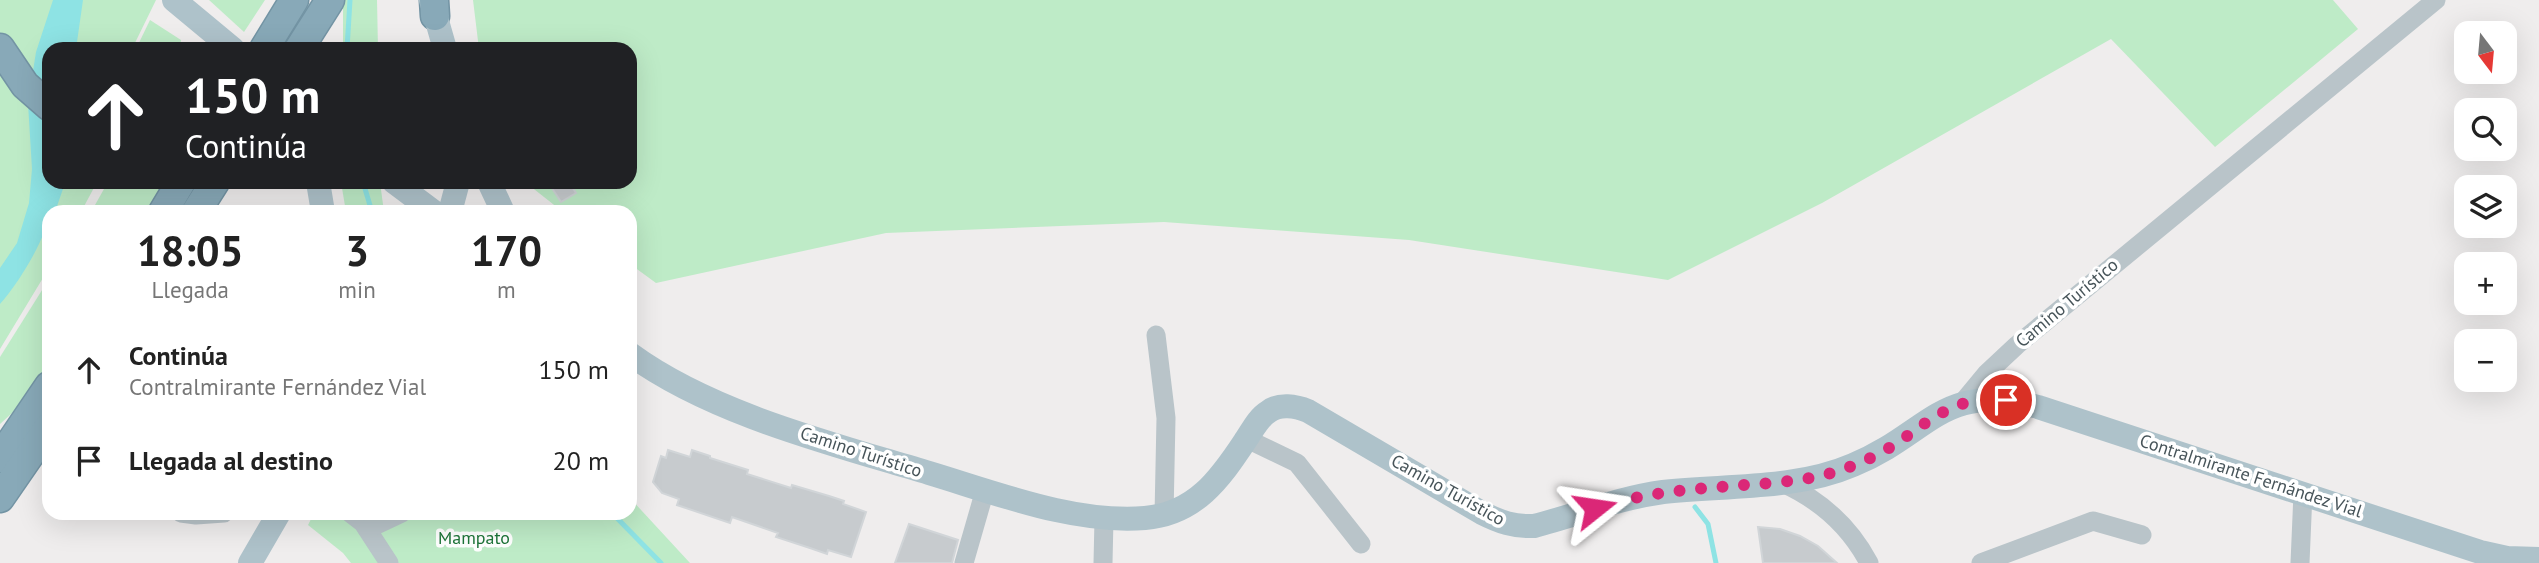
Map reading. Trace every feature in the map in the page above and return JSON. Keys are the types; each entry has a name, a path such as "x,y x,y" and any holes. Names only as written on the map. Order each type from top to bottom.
{"highway":[{"path":"268,42 294,0"},
{"path":"303,42 330,0"},
{"path":"0,48 25,85 42,100"},
{"path":"167,205 177,189"},
{"path":"200,205 210,189"},
{"path":"0,458 42,396"},
{"path":"0,498 42,437"}],"main road":[{"path":"175,1 225,42"},
{"path":"433,5 443,42"},
{"path":"403,189 424,205"},
{"path":"492,189 500,205"},
{"name":"Camino Turístico","path":"637,358 668,378 754,416 985,490 1104,519 1164,516 1188,506 1205,494 1220,478 1260,419 1270,410 1281,407 1301,409 1329,422 1494,519 1520,527 1534,526 1619,500 1660,493 1780,482 1817,487 1882,452 1940,412 1962,403"},
{"name":"Contralmirante Fernández Vial","path":"1962,403 1994,399 2018,402 2493,555 2520,560 2539,559"},
{"path":"250,563 275,520"}],"street":[{"name":"Camino Turístico","path":"1962,403 1986,374 2017,345 2436,0"},
{"path":"1156,335 1166,418 1164,516"},
{"path":"1247,439 1297,463 1361,544"},
{"path":"1817,487 1869,563"},
{"path":"964,563 985,490"},
{"path":"2300,563 2304,493"},
{"path":"1103,563 1104,519"},
{"path":"358,520 368,529 389,563"},
{"path":"368,529 387,520"},
{"path":"1981,563 2093,521 2142,535"}],"green space":[{"path":"0,0 156,0 135,42 42,42 42,189 93,189 85,205 42,205 42,280 0,349"},
{"path":"209,0 265,0 244,32"},
{"path":"343,0 377,0 378,42 343,42"},
{"path":"473,0 2333,0 2358,29 2215,147 2111,39 1822,203 1668,280 1409,240 1164,222 886,233 656,283 637,269 637,205 554,205 534,189 637,189 637,42 478,42"},
{"path":"150,20 181,40 181,42 139,42"},
{"path":"104,189 160,189 152,205 95,205"},
{"path":"342,189 381,189 383,205 345,205"},
{"path":"42,290 42,380 33,394 0,424 0,357"},
{"name":"Mampato","path":"637,506 690,563 351,563 343,553 308,525 310,520 637,520"}],"water":[{"path":"53,0 83,0 77,42 42,42 42,189 63,189 57,205 42,205 42,238 14,286 0,304 0,268 17,243 29,203 32,169 28,103 36,52"}],"building":[{"path":"553,189 573,189 576,193 561,202"},
{"path":"668,450 690,457 692,450 748,470 747,474 791,488 792,485 829,496 866,512 851,557 828,550 827,554 776,537 778,533 732,517 730,523 677,505 679,499 662,493 653,482 661,456 666,458"},
{"path":"909,524 958,540 952,563 895,563"},
{"path":"1758,527 1780,529 1800,536 1818,546 1837,563 1763,563"}],"waterway":[{"path":"347,42 350,0"},
{"path":"365,189 370,205"},
{"path":"1695,507 1708,524 1716,563"},
{"path":"619,520 661,563"}],"route":[{"path":"1595,508 1619,500 1660,493 1821,476 1850,467 1882,452 1950,407 1977,400 2006,400"}]}
